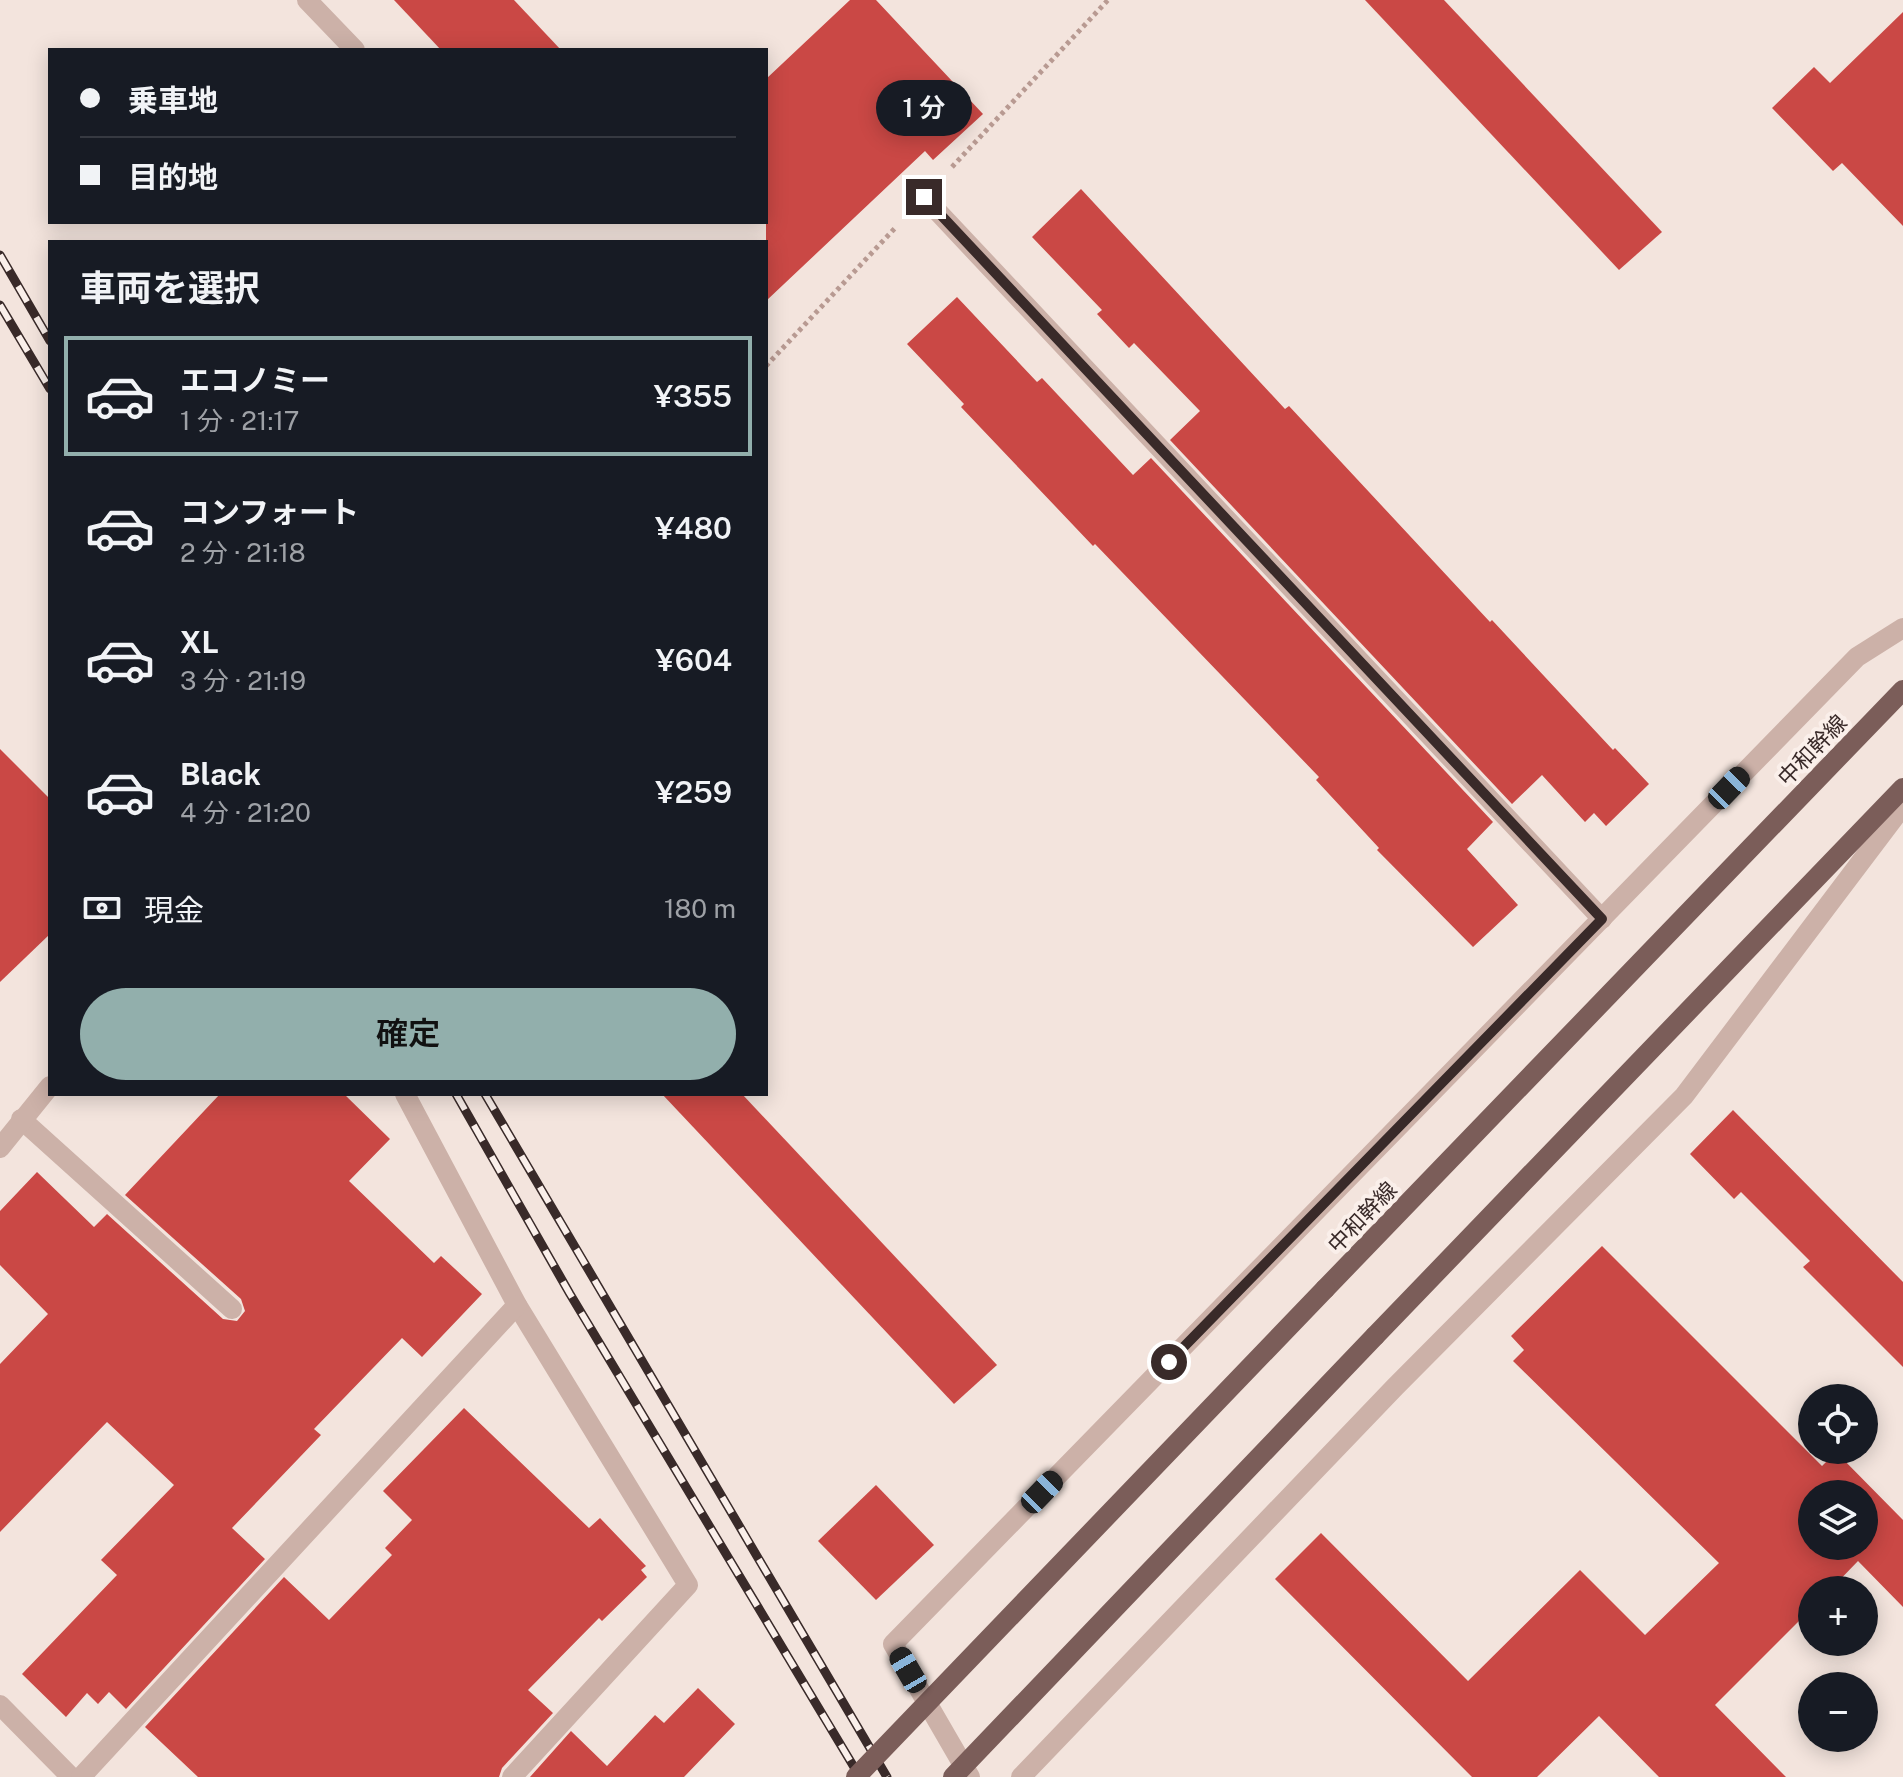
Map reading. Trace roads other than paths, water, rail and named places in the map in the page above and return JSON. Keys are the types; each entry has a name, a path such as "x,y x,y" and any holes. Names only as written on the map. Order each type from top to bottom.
{"main road":[{"name":"中和幹線","path":"856,1777 1903,690"},
{"path":"953,1777 1903,788"}],"street":[{"path":"307,0 353,48"},
{"path":"924,197 1602,919"},
{"path":"970,1777 893,1644 1857,657 1903,628"},
{"path":"1021,1777 1395,1387 1684,1096 1903,806"},
{"path":"0,1148 48,1088"},
{"path":"406,1096 517,1305 688,1585 512,1777"},
{"path":"21,1119 232,1309"},
{"path":"81,1777 517,1305"},
{"path":"0,1705 71,1777"}],"railway":[{"path":"0,255 48,338"},
{"path":"0,305 48,386"},
{"path":"457,1096 570,1294 860,1777"},
{"path":"486,1096 887,1777"}]}
